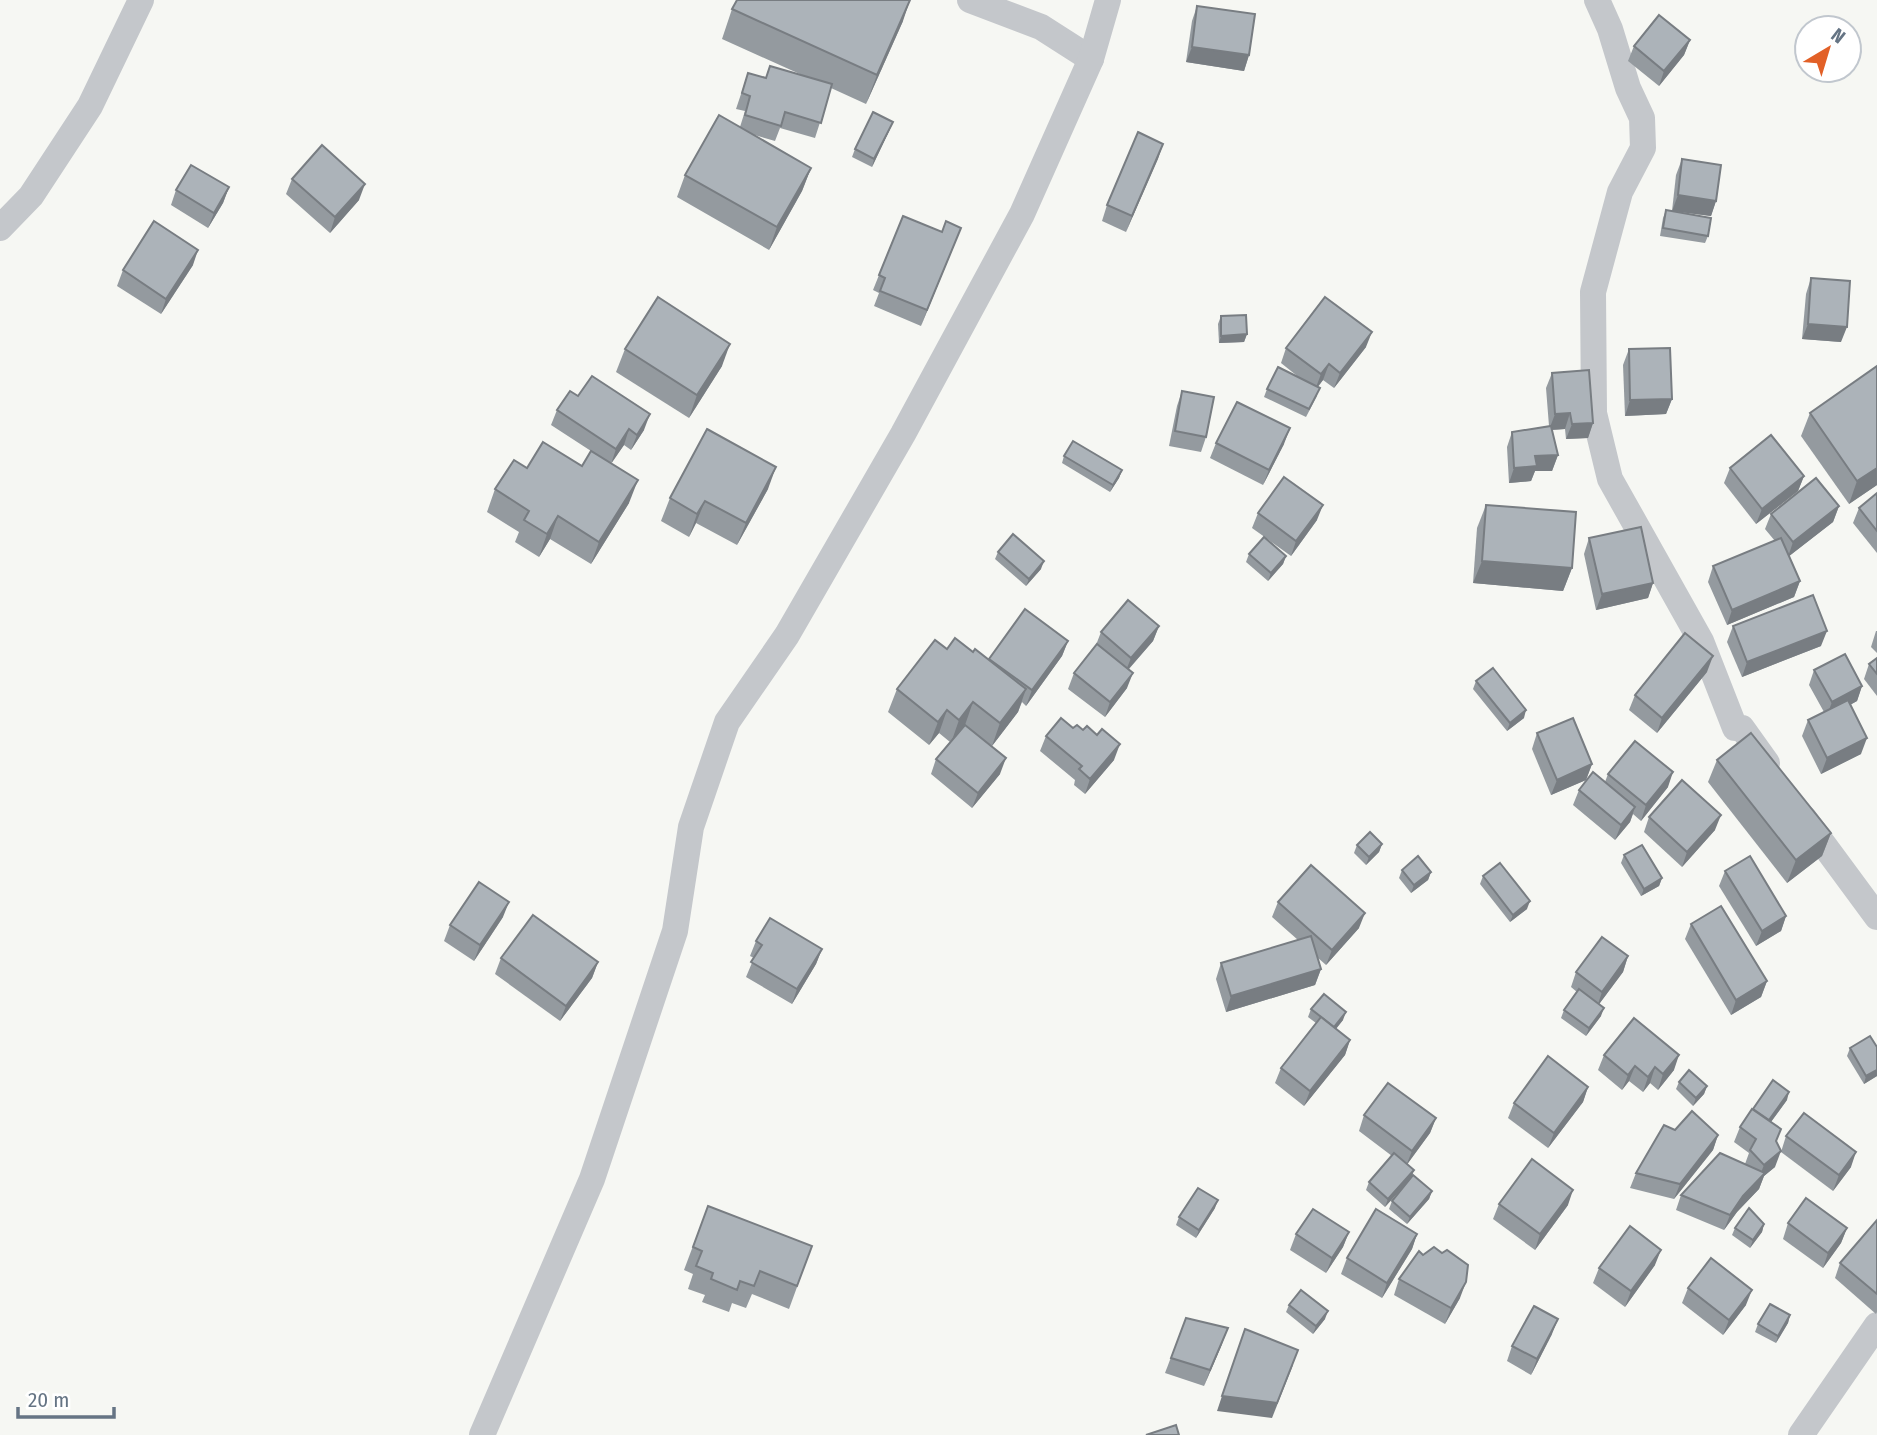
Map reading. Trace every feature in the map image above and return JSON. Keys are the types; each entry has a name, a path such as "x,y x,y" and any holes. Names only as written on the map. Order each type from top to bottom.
{"street":[{"path":"0,228 31,196 90,106 141,0"},
{"path":"970,0 1041,27 1091,59"},
{"path":"482,1435 592,1179 675,931 691,827 727,722 787,635 909,422 1022,214 1091,59 1108,0"},
{"path":"1597,0 1610,29 1628,88 1642,118 1643,148 1620,192 1593,292 1594,413 1610,479 1701,641 1735,728 1742,728 1827,851 1877,917"},
{"path":"1801,1435 1877,1325"}],"building":[{"path":"737,0 910,0 877,75 732,9"},
{"path":"1197,6 1255,14 1249,55 1192,47"},
{"path":"1659,15 1690,40 1664,71 1634,46"},
{"path":"770,66 832,84 821,123 785,112 781,126 745,115 750,96 742,93 748,73 766,78"},
{"path":"873,112 893,122 874,159 855,149"},
{"path":"719,115 811,168 777,227 685,175"},
{"path":"1138,132 1163,144 1132,216 1107,205"},
{"path":"322,145 365,184 335,217 292,179"},
{"path":"1682,159 1721,165 1716,201 1678,195"},
{"path":"191,165 229,187 214,213 176,190"},
{"path":"1666,210 1711,218 1708,236 1663,228"},
{"path":"903,216 942,232 946,221 961,228 927,310 880,291 885,278 879,275"},
{"path":"154,221 198,250 166,299 123,270"},
{"path":"1811,278 1850,281 1847,327 1808,324"},
{"path":"658,297 730,344 697,395 625,349"},
{"path":"1325,297 1372,332 1340,373 1329,364 1321,374 1286,348"},
{"path":"1246,315 1247,334 1221,336 1221,316"},
{"path":"1670,348 1672,399 1630,400 1629,349"},
{"path":"1877,366 1877,468 1857,481 1810,413"},
{"path":"1278,367 1320,388 1309,409 1267,389"},
{"path":"1589,370 1593,423 1572,424 1570,413 1555,414 1552,373"},
{"path":"592,376 650,414 637,435 629,429 616,449 557,410 570,391 578,396"},
{"path":"1182,391 1214,397 1206,437 1175,431"},
{"path":"1237,402 1290,428 1269,470 1216,443"},
{"path":"1551,426 1558,455 1535,456 1537,466 1514,468 1512,432"},
{"path":"707,429 776,467 746,523 705,501 697,514 670,498"},
{"path":"1771,435 1804,476 1762,509 1730,468"},
{"path":"1073,441 1122,470 1113,485 1064,456"},
{"path":"543,442 582,466 591,451 638,480 599,542 558,516 547,534 524,520 529,511 495,489 514,460 527,468"},
{"path":"1284,477 1323,505 1296,541 1258,513"},
{"path":"1816,478 1839,506 1793,542 1771,514"},
{"path":"1877,493 1877,531 1859,508"},
{"path":"1486,505 1576,512 1572,568 1482,561"},
{"path":"1641,527 1653,583 1602,594 1589,538"},
{"path":"1013,534 1044,561 1029,579 998,552"},
{"path":"1264,537 1286,556 1271,573 1249,554"},
{"path":"1781,538 1800,581 1732,610 1713,566"},
{"path":"1813,595 1827,631 1747,662 1733,626"},
{"path":"1128,600 1159,626 1131,658 1101,632"},
{"path":"1025,609 1068,641 1032,690 989,659"},
{"path":"1685,633 1713,656 1662,718 1635,695"},
{"path":"955,638 973,652 975,649 1026,689 1000,723 973,702 959,720 947,710 938,722 897,689 935,640 947,649"},
{"path":"1097,644 1133,673 1110,702 1074,673"},
{"path":"1845,654 1862,686 1832,702 1814,670"},
{"path":"1877,658 1877,674 1869,664"},
{"path":"1493,668 1526,710 1510,723 1476,681"},
{"path":"1848,700 1867,738 1827,758 1808,720"},
{"path":"1061,718 1073,728 1077,725 1083,730 1087,726 1097,735 1102,729 1120,744 1090,779 1079,769 1082,766 1046,736"},
{"path":"1573,718 1592,764 1557,780 1537,733"},
{"path":"965,725 1006,758 978,793 936,759"},
{"path":"1751,733 1831,833 1796,860 1717,760"},
{"path":"1635,741 1673,772 1646,805 1608,774"},
{"path":"1593,772 1635,807 1621,825 1579,790"},
{"path":"1682,780 1721,815 1687,852 1649,817"},
{"path":"1370,832 1382,844 1369,857 1357,845"},
{"path":"1642,845 1662,878 1644,889 1624,855"},
{"path":"1418,856 1431,872 1414,885 1402,870"},
{"path":"1750,856 1786,916 1762,931 1725,871"},
{"path":"1500,863 1530,901 1513,915 1483,876"},
{"path":"1311,865 1365,913 1332,950 1278,902"},
{"path":"479,882 509,902 480,945 450,925"},
{"path":"1721,906 1767,981 1736,1000 1691,924"},
{"path":"533,915 598,962 566,1006 501,958"},
{"path":"770,918 822,949 797,989 751,962 762,945 756,941"},
{"path":"1311,936 1321,969 1231,996 1221,963"},
{"path":"1602,937 1628,956 1602,992 1576,972"},
{"path":"1579,989 1604,1008 1589,1028 1564,1010"},
{"path":"1324,994 1346,1012 1334,1027 1311,1009"},
{"path":"1321,1017 1350,1040 1310,1091 1281,1068"},
{"path":"1634,1018 1679,1055 1663,1074 1655,1067 1648,1077 1635,1066 1628,1075 1604,1055"},
{"path":"1870,1036 1877,1047 1877,1070 1866,1076 1850,1048"},
{"path":"1548,1056 1588,1087 1554,1133 1514,1103"},
{"path":"1689,1070 1707,1086 1696,1098 1679,1082"},
{"path":"1773,1080 1789,1092 1769,1120 1753,1109"},
{"path":"1388,1083 1436,1118 1412,1151 1364,1115"},
{"path":"1752,1109 1781,1129 1776,1141 1781,1151 1764,1165 1750,1150 1756,1139 1740,1127"},
{"path":"1692,1111 1718,1135 1680,1184 1636,1173 1664,1125 1675,1130"},
{"path":"1804,1113 1856,1152 1839,1175 1786,1136"},
{"path":"1394,1153 1414,1170 1388,1199 1369,1182"},
{"path":"1720,1153 1765,1173 1743,1196 1730,1215 1681,1195"},
{"path":"1532,1159 1573,1190 1540,1234 1499,1204"},
{"path":"1413,1175 1432,1191 1410,1217 1392,1201"},
{"path":"1198,1188 1218,1200 1199,1230 1179,1217"},
{"path":"1806,1198 1847,1228 1828,1253 1788,1223"},
{"path":"708,1206 812,1246 797,1286 760,1271 754,1286 740,1281 737,1290 711,1279 713,1273 696,1266 702,1251 693,1247"},
{"path":"1749,1208 1764,1224 1753,1240 1735,1228"},
{"path":"1313,1209 1349,1232 1332,1258 1296,1234"},
{"path":"1376,1209 1417,1234 1387,1283 1347,1258"},
{"path":"1877,1220 1877,1294 1840,1263"},
{"path":"1630,1226 1661,1250 1631,1291 1599,1268"},
{"path":"1434,1247 1442,1253 1447,1250 1468,1265 1466,1282 1451,1308 1399,1279 1419,1251 1423,1255"},
{"path":"1711,1258 1752,1290 1729,1320 1688,1288"},
{"path":"1301,1290 1328,1311 1316,1326 1289,1305"},
{"path":"1770,1304 1790,1315 1778,1336 1758,1324"},
{"path":"1534,1306 1558,1319 1537,1359 1512,1346"},
{"path":"1186,1318 1228,1328 1210,1370 1171,1358"},
{"path":"1245,1329 1298,1350 1277,1403 1222,1396"},
{"path":"1176,1425 1179,1435 1146,1435"}]}
